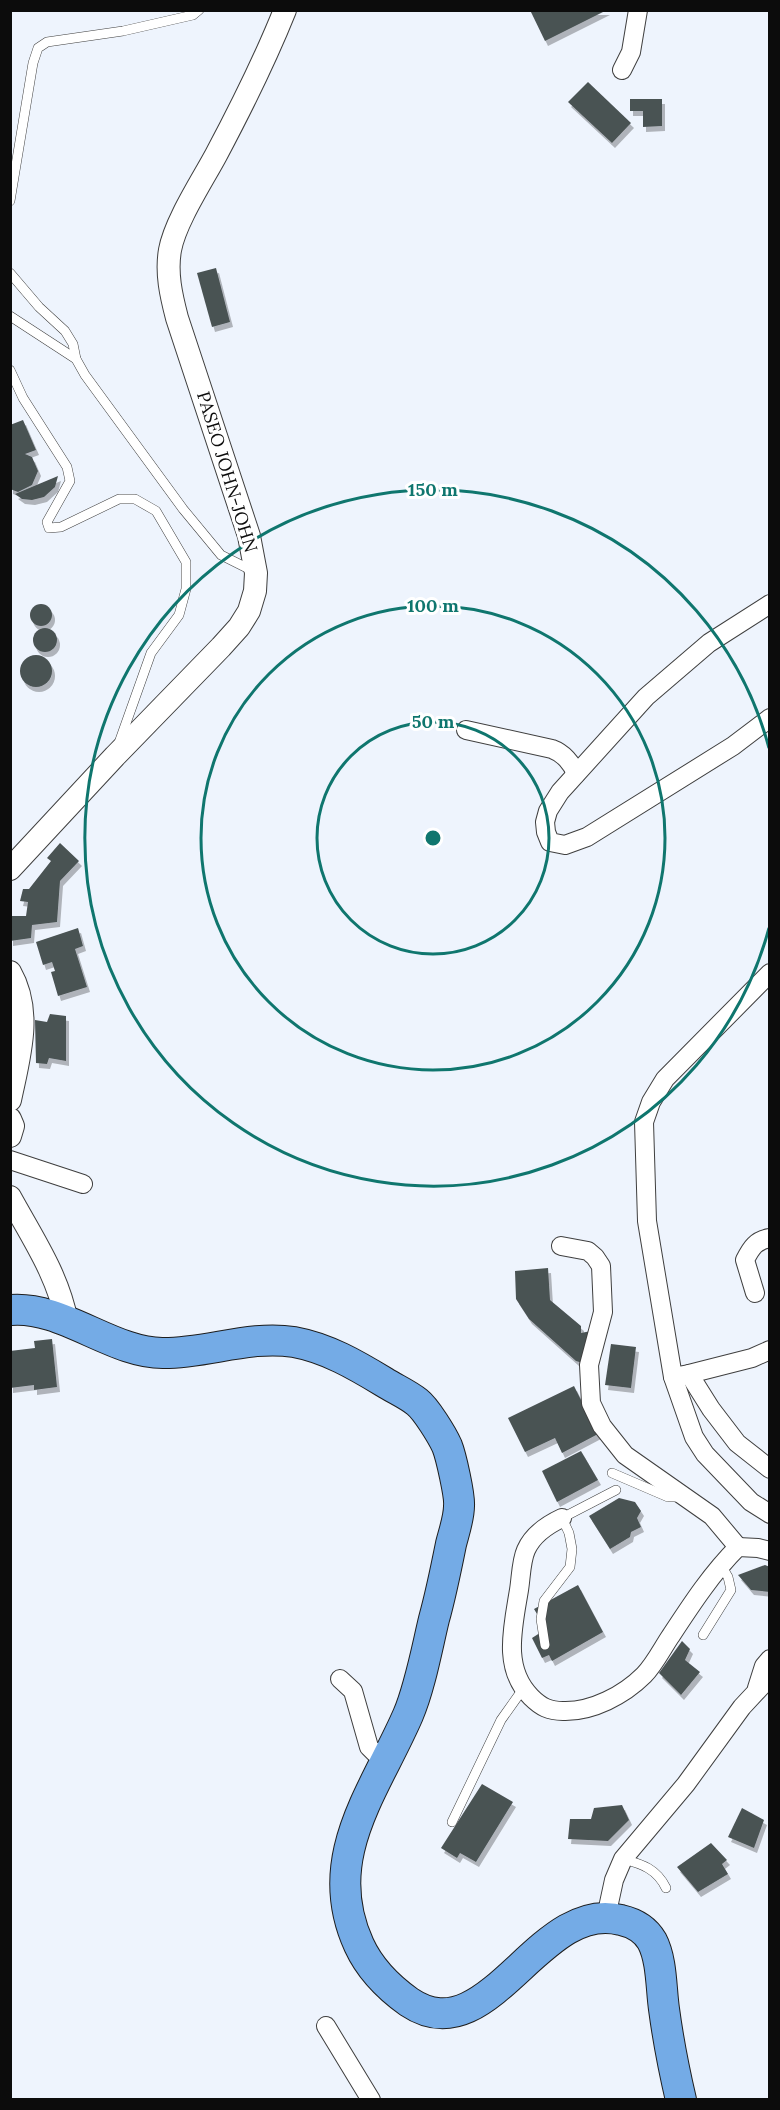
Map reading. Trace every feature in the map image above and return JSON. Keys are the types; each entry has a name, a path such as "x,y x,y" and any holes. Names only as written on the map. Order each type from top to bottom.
{"main road":[{"path":"10,1310 37,1311 117,1342 161,1353 263,1340 294,1342 338,1356 421,1404 447,1447 460,1505 437,1609 410,1711 365,1800 347,1854 348,1914 360,1946 375,1972 396,1992 416,2006 439,2013 462,2012 507,1981 530,1956 582,1922 606,1917 632,1923 644,1930 657,1956 667,2029 681,2100"}],"street":[{"name":"PASEO JOHN-JOHN","path":"10,869 239,627 249,611 255,591 256,573 249,536 177,318 170,290 168,269 170,248 179,224 229,131 285,10"},
{"path":"622,70 631,52 638,10"},
{"path":"770,604 709,643 646,697 560,792 545,822 550,842 565,845 587,837 733,746 770,718"},
{"path":"466,730 560,752 576,774"},
{"path":"10,972 22,996 23,1011 21,1046 10,1100"},
{"path":"770,973 666,1078 651,1102 644,1122 647,1221 694,1437 705,1454 751,1502 770,1514"},
{"path":"10,1119 13,1126 10,1136"},
{"path":"10,1160 83,1184"},
{"path":"10,1197 53,1274 63,1299 67,1323"},
{"path":"755,1293 745,1260 750,1249 757,1242 770,1238"},
{"path":"561,1246 590,1252 599,1261 603,1272 603,1312 589,1365 591,1403 602,1426 625,1455 712,1516 738,1547 770,1551"},
{"path":"681,1376 752,1358 770,1350"},
{"path":"681,1376 711,1409 737,1443 770,1469"},
{"path":"562,1518 535,1536 525,1551 511,1639 514,1672 523,1689 541,1707 555,1711 567,1711 604,1702 626,1690 645,1674 711,1575 738,1547"},
{"path":"606,1917 614,1880 622,1859 687,1784 763,1684 764,1666 770,1659"},
{"path":"340,1679 353,1691 369,1747 375,1753 387,1757"},
{"path":"326,2026 371,2100"}],"lane":[{"path":"10,201 33,63 38,48 47,42 123,31 193,15 199,10"},
{"path":"10,273 39,307 65,331 73,344 76,358 101,401 183,509 221,555 256,573"},
{"path":"10,316 76,358"},
{"path":"10,370 23,398 66,467 70,482 47,522 49,528 61,527 119,499 135,499 156,511 186,562 186,589 178,615 151,653 115,756"},
{"path":"612,1473 669,1497 684,1496"},
{"path":"545,1645 541,1619 544,1601 570,1567 572,1549 569,1533 562,1518 616,1490"},
{"path":"703,1635 731,1590 728,1577 721,1564"},
{"path":"452,1822 501,1720 523,1689"},
{"path":"622,1859 643,1865 657,1873 666,1888"}],"building":[{"path":"530,10 607,10 545,41"},
{"path":"588,82 631,123 612,143 568,102"},
{"path":"630,99 662,99 662,126 643,127 643,111 630,111"},
{"path":"216,268 230,322 212,327 197,273"},
{"path":"23,420 36,450 25,454 32,457 38,471 32,485 18,492 10,489 10,425"},
{"path":"58,476 55,487 44,497 32,500 22,499 15,494"},
{"path":"41,604 51,611 52,615 45,625 41,626 31,619 30,615 37,605"},
{"path":"45,628 53,632 57,640 53,648 45,652 37,648 33,640 37,632"},
{"path":"36,655 47,660 52,671 47,682 36,687 25,682 20,671 25,660"},
{"path":"60,843 79,861 60,881 57,922 32,925 31,938 10,941 10,916 26,916 28,902 20,901 23,889 29,889 51,861 47,858"},
{"path":"78,928 83,946 75,949 87,987 58,996 51,972 55,971 52,962 43,965 36,942"},
{"path":"50,1014 66,1016 66,1061 49,1058 47,1064 36,1063 35,1020 47,1022"},
{"path":"548,1268 550,1300 581,1326 581,1333 591,1331 586,1364 576,1361 529,1319 516,1299 515,1271"},
{"path":"52,1339 57,1387 34,1390 34,1385 10,1388 10,1351 35,1348 34,1341"},
{"path":"611,1344 636,1347 631,1388 605,1385"},
{"path":"574,1386 598,1434 562,1453 555,1438 525,1452 508,1418"},
{"path":"581,1451 598,1480 557,1502 542,1471"},
{"path":"619,1498 635,1502 641,1511 637,1518 641,1527 610,1549 589,1516"},
{"path":"765,1565 770,1567 770,1592 751,1590 738,1575"},
{"path":"578,1585 603,1632 552,1661 549,1655 542,1658 532,1638 546,1629 534,1609"},
{"path":"682,1641 690,1649 685,1660 700,1672 681,1695 659,1673"},
{"path":"482,1784 513,1802 476,1862 460,1853 457,1858 441,1848"},
{"path":"622,1805 629,1820 608,1841 568,1839 570,1819 591,1819 594,1808"},
{"path":"742,1808 764,1820 754,1848 728,1837"},
{"path":"711,1843 727,1860 722,1864 728,1874 698,1892 677,1867"}]}
